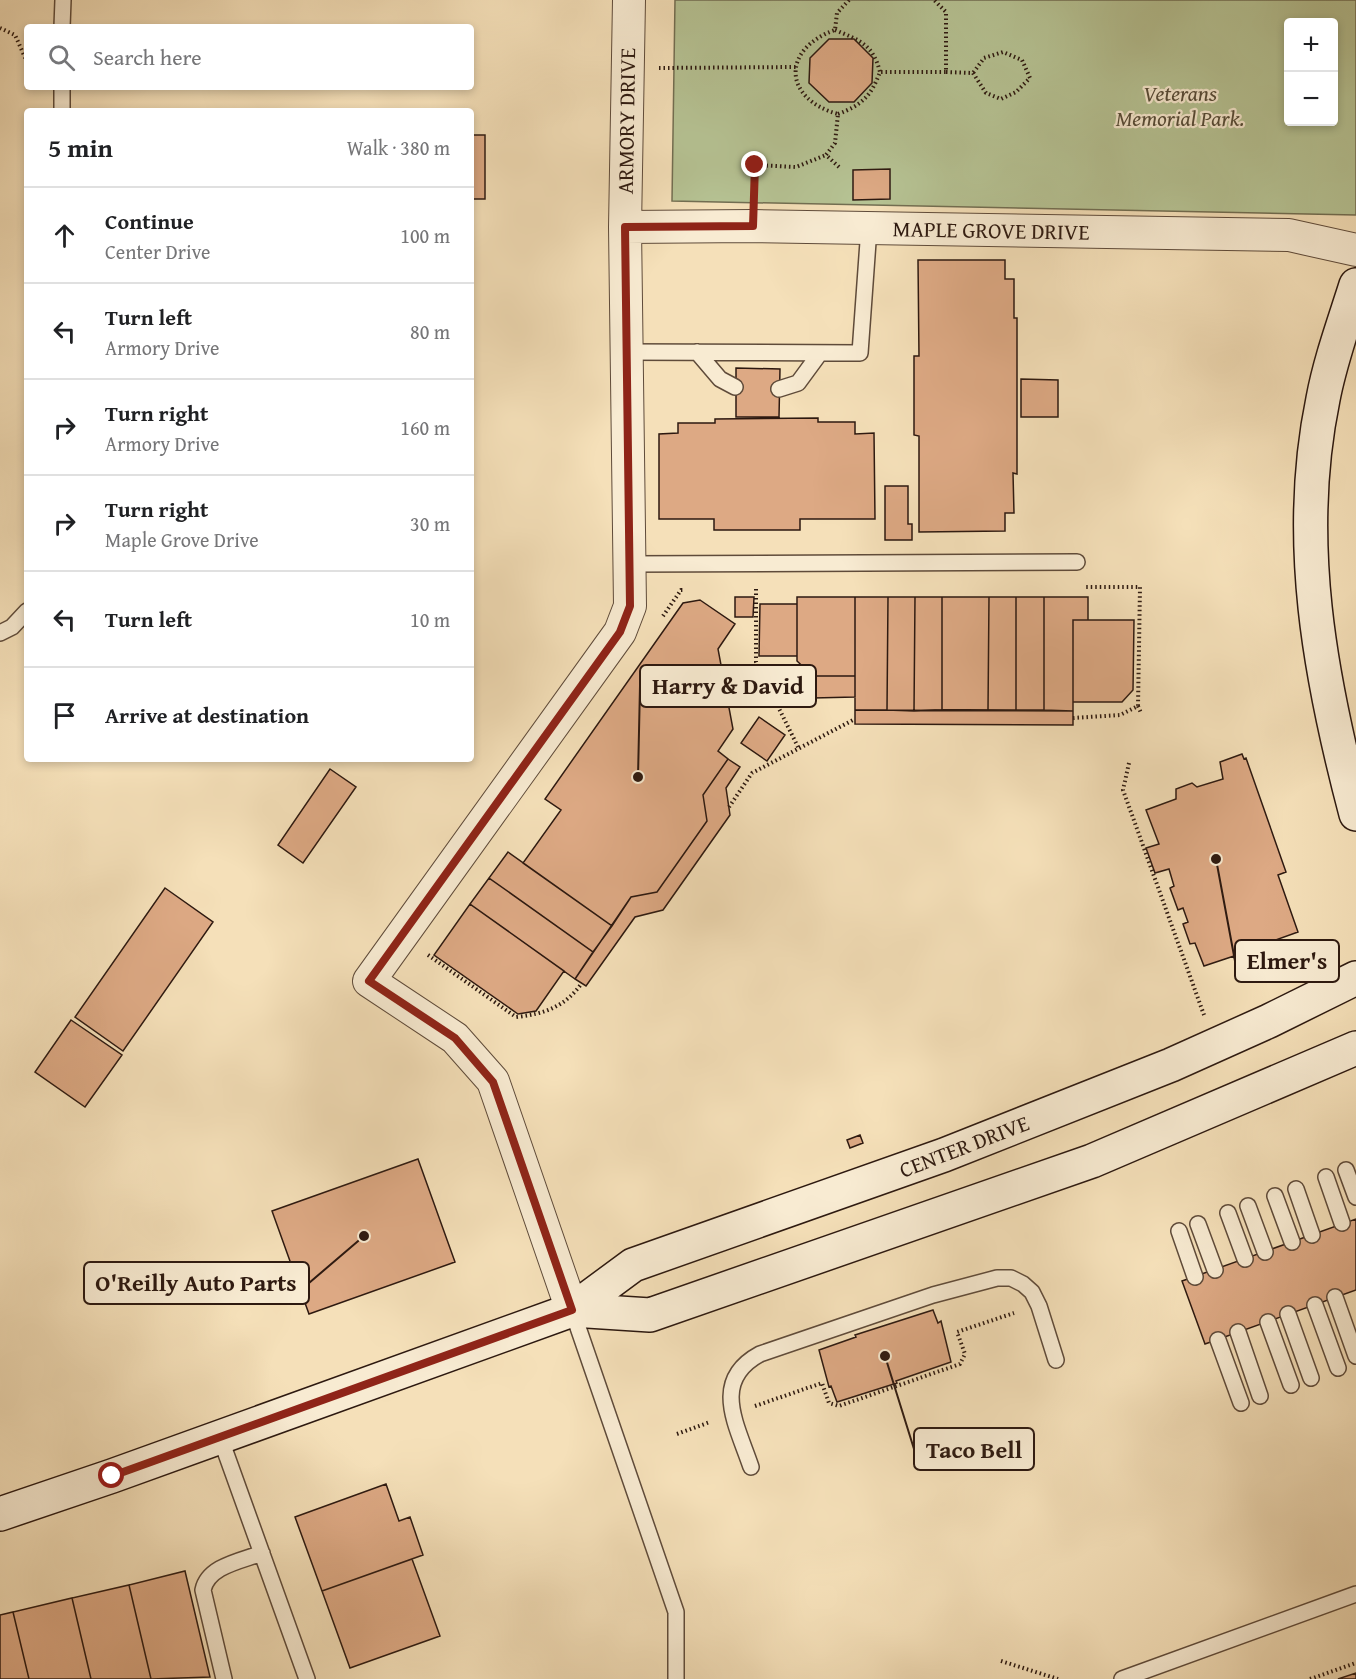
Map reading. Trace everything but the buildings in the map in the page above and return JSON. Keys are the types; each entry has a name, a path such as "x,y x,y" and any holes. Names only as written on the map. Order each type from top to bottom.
{"main road":[{"path":"1356,285 1323,398 1313,460 1310,516 1311,570 1321,659 1356,814"},
{"name":"CENTER DRIVE","path":"0,1514 572,1310 633,1265 976,1142 1171,1065 1269,1021 1356,978"},
{"name":"CENTER DRIVE","path":"572,1310 650,1315 1092,1161 1356,1048"}],"street":[{"name":"ARMORY DRIVE","path":"572,1310 493,1082 455,1038 369,981 620,632 630,606 625,227 629,0"},
{"name":"MAPLE GROVE DRIVE","path":"625,227 753,226 1289,235 1356,250"}],"lane":[{"path":"62,24 63,0"},
{"path":"62,90 62,108"},
{"path":"626,352 860,353 869,228"},
{"path":"697,352 720,379 735,387"},
{"path":"779,389 798,382 820,353"},
{"path":"629,564 1077,561"},
{"path":"0,633 12,627 24,614"},
{"path":"1346,1170 1356,1197"},
{"path":"1326,1177 1342,1223"},
{"path":"1296,1189 1312,1235"},
{"path":"1275,1196 1292,1242"},
{"path":"1248,1206 1265,1252"},
{"path":"1228,1213 1245,1259"},
{"path":"1198,1224 1215,1270"},
{"path":"1179,1231 1195,1277"},
{"path":"751,1467 730,1402 730,1390 739,1368 760,1354 933,1295 997,1278 1011,1278 1032,1292 1040,1306 1056,1360"},
{"path":"1335,1298 1356,1356"},
{"path":"1315,1305 1338,1368"},
{"path":"572,1310 676,1612 676,1679"},
{"path":"1288,1314 1311,1378"},
{"path":"1268,1322 1291,1385"},
{"path":"1238,1332 1260,1396"},
{"path":"1218,1340 1241,1403"},
{"path":"220,1437 307,1679"},
{"path":"224,1679 203,1590 205,1579 214,1571 262,1553"},
{"path":"1122,1679 1356,1594"}],"path":[{"path":"835,30 837,13 849,0"},
{"path":"934,0 946,12 946,72"},
{"path":"0,28 15,35 24,55"},
{"path":"835,30 859,40 875,55 880,72 873,92 866,99 858,106 838,114 809,102 798,86 796,67 803,49 815,37 835,30"},
{"path":"1003,52 1022,60 1030,78 1016,92 1001,99 986,93 973,73 984,58 1003,52"},
{"path":"627,69 796,67"},
{"path":"880,72 973,73"},
{"path":"753,226 755,165 796,167 826,155 835,143 838,114"},
{"path":"826,155 839,167"},
{"path":"1082,587 1140,587 1138,706 1141,713"},
{"path":"746,589 768,589"},
{"path":"756,589 756,662 798,747"},
{"path":"661,619 681,590 692,590"},
{"path":"1073,718 1119,715 1138,706"},
{"path":"729,807 752,773 855,719"},
{"path":"1129,763 1123,790 1205,1017"},
{"path":"433,945 426,954 516,1017 535,1015 569,1000 582,983"},
{"path":"754,1406 822,1383 829,1403 839,1406 960,1364 965,1354 957,1332 1018,1311"},
{"path":"677,1434 714,1421"},
{"path":"1001,1661 1058,1679"},
{"path":"1310,1679 1356,1663"}],"green space":[{"name":"Veterans Memorial Park.","path":"675,0 1356,0 1356,215 672,201"}],"place":[{"name":"Harry & David","path":"638,777"},
{"name":"Elmer's","path":"1216,859"},
{"name":"O'Reilly Auto Parts","path":"364,1236"},
{"name":"Taco Bell","path":"885,1356"}],"route":[{"path":"112,1476 572,1310 493,1082 455,1038 369,981 620,632 630,606 625,227 753,226 755,165"}]}
